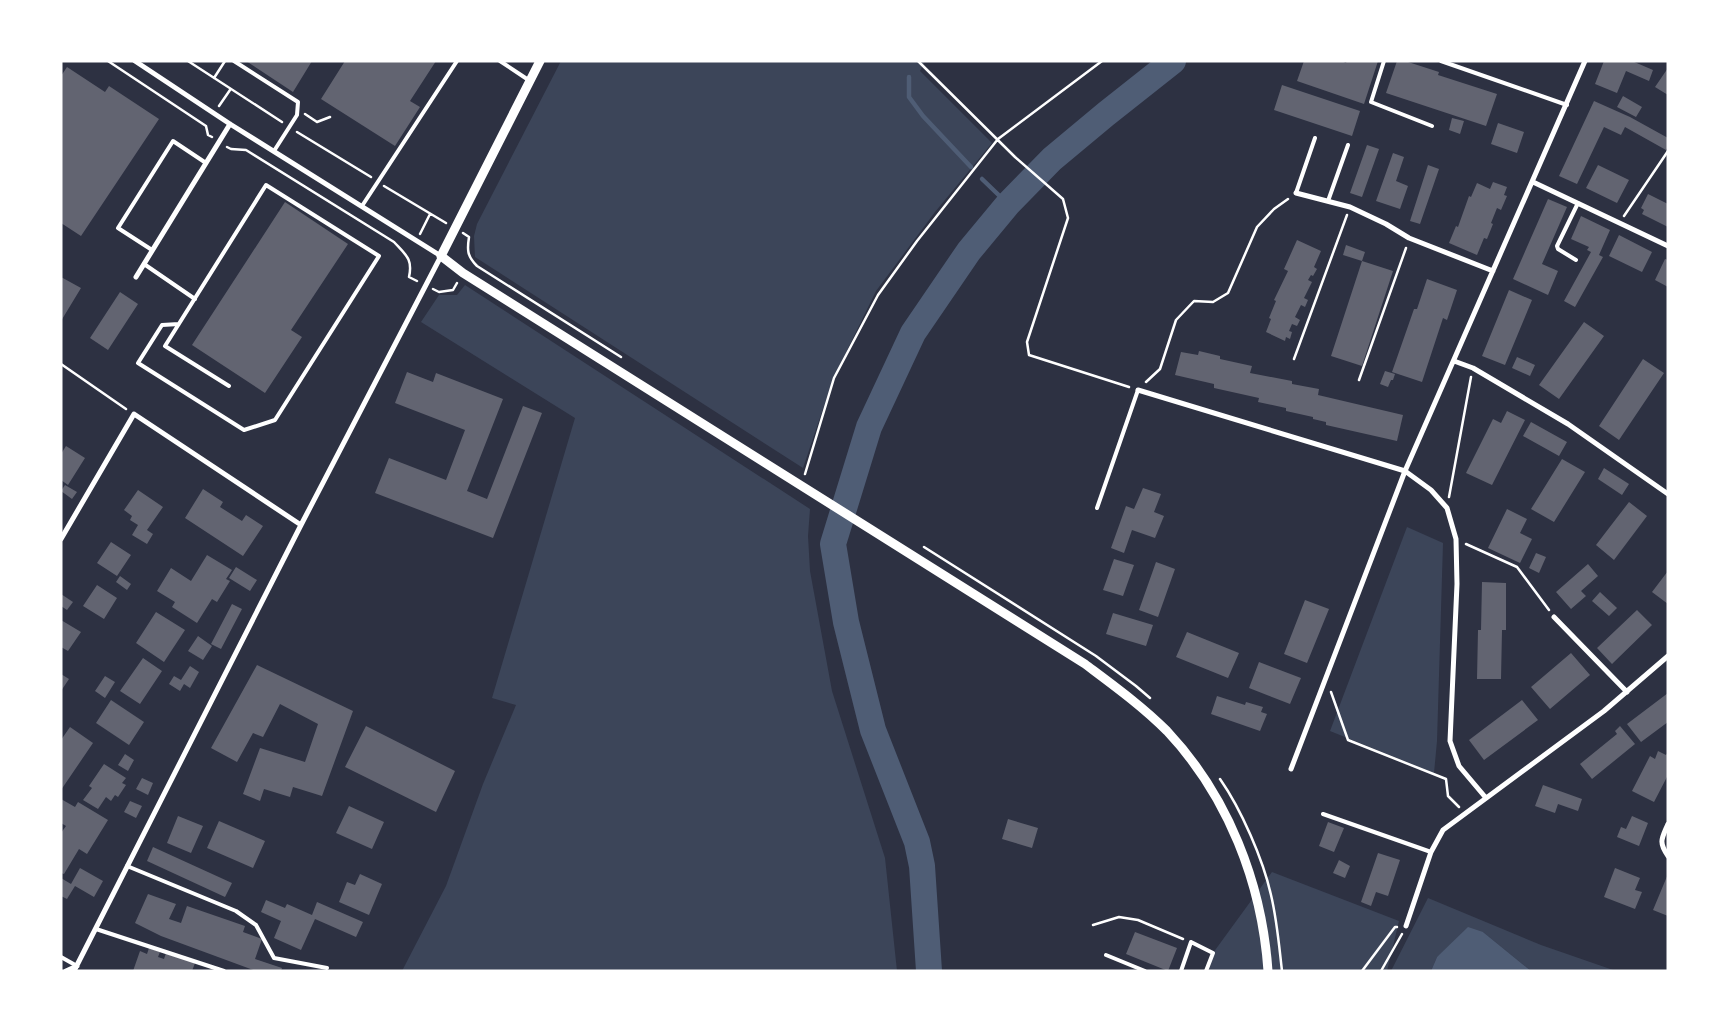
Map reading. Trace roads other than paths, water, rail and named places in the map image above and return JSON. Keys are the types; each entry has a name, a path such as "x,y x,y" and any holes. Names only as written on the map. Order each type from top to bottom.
{"street":[{"path":"135,61 230,124 441,256 463,273 1085,664 1126,695 1166,731 1192,761 1214,795 1235,835 1253,880 1266,939 1268,971"},
{"path":"66,971 76,968 540,61"},
{"path":"1291,769 1405,471 1585,61"},
{"path":"136,277 230,124"},
{"path":"1533,182 1668,246"},
{"path":"1296,193 1350,207 1386,224 1409,238 1493,270"},
{"path":"1454,361 1473,368 1568,424 1668,494"},
{"path":"1138,390 1405,471 1432,490 1447,508 1456,539 1457,584 1450,741 1459,766 1486,798"},
{"path":"61,539 134,414 301,525"},
{"path":"1554,617 1627,692"},
{"path":"1406,926 1431,852 1443,830 1604,711 1668,656"},
{"path":"1668,824 1662,840 1662,847 1668,856"}],"lane":[{"path":"234,61 298,102 297,115 274,150"},
{"path":"362,206 457,61"},
{"path":"500,61 530,81"},
{"path":"1384,61 1371,102 1432,126"},
{"path":"1441,61 1567,105"},
{"path":"1296,193 1315,138"},
{"path":"152,250 118,228 173,141 206,163"},
{"path":"1328,201 1348,145"},
{"path":"179,324 162,325 138,363 244,430 275,420 379,256 266,185 194,299 179,324 165,346 229,386"},
{"path":"1576,260 1558,249 1557,246 1578,203"},
{"path":"144,264 194,299"},
{"path":"1097,508 1138,390"},
{"path":"1324,814 1431,852"},
{"path":"127,866 236,911 256,925 274,958 327,968"},
{"path":"96,929 224,971"},
{"path":"1181,971 1191,942 1213,953 1206,971"},
{"path":"1106,955 1145,971"},
{"path":"61,957 76,968"}],"waterway":[{"path":"929,971 922,866 917,842 873,730 846,622 833,544 869,427 913,333 969,251 1008,204 1052,159 1173,61"},
{"path":"909,77 909,97 923,116 971,167"},
{"path":"982,179 1008,204"}]}
